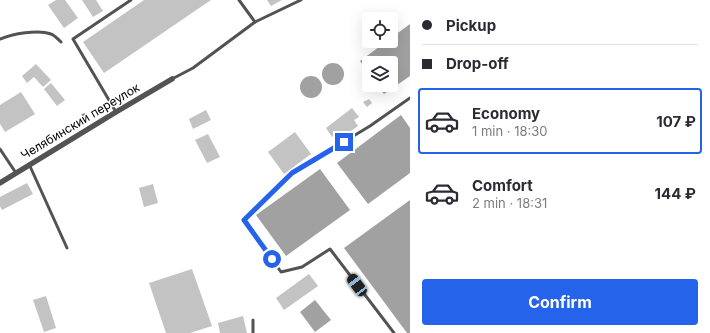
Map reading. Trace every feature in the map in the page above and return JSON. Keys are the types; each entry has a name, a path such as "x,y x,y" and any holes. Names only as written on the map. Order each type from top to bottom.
{"street":[{"name":"Челябинский переулок","path":"0,183 29,164 172,79"}],"lane":[{"path":"116,112 73,39 131,0"},
{"path":"239,0 255,22"},
{"path":"172,79 194,68 255,22 301,0"},
{"path":"0,39 6,36 29,32 52,34 61,42"},
{"path":"394,333 330,249 302,267 281,272 244,220 292,173 370,126 410,98"},
{"path":"0,149 16,173"},
{"path":"29,164 67,248"},
{"path":"253,320 253,333"}],"shaded area":[{"path":"410,24 410,76 398,84 398,56 367,56 378,48 398,48 398,33"},
{"path":"333,63 337,64 343,70 343,78 337,84 333,85 329,84 323,78 322,74 323,70 329,64"},
{"path":"311,76 315,77 321,83 321,91 315,97 311,98 307,97 301,91 300,87 301,83 307,77"},
{"path":"401,115 410,128 410,173 368,204 337,163"},
{"path":"320,169 350,210 286,256 256,215"},
{"path":"410,200 410,333 407,333 344,248"},
{"path":"315,300 331,320 315,332 300,312"}],"building":[{"path":"56,0 65,0 78,18 64,28 48,5"},
{"path":"82,0 96,0 103,11 93,17"},
{"path":"144,0 211,0 104,73 83,42"},
{"path":"267,0 282,0 271,6"},
{"path":"36,64 51,80 43,87 34,77 27,83 22,76"},
{"path":"51,83 65,100 57,106 44,89"},
{"path":"21,92 35,114 5,132 0,124 0,105"},
{"path":"369,99 372,103 367,107 363,102"},
{"path":"352,108 359,117 354,120 358,126 341,138 337,133 332,137 326,128"},
{"path":"206,110 211,120 193,129 189,119"},
{"path":"295,132 311,154 284,174 268,152"},
{"path":"208,134 220,157 207,163 195,140"},
{"path":"27,183 33,194 2,210 0,206 0,197"},
{"path":"153,184 158,203 144,207 139,188"},
{"path":"192,269 212,326 190,333 166,333 149,283"},
{"path":"309,274 318,286 284,310 276,298"},
{"path":"46,296 56,328 44,332 33,300"},
{"path":"243,316 247,333 220,333 218,323"}],"route":[{"path":"272,259 244,220 292,173 344,142"}]}
